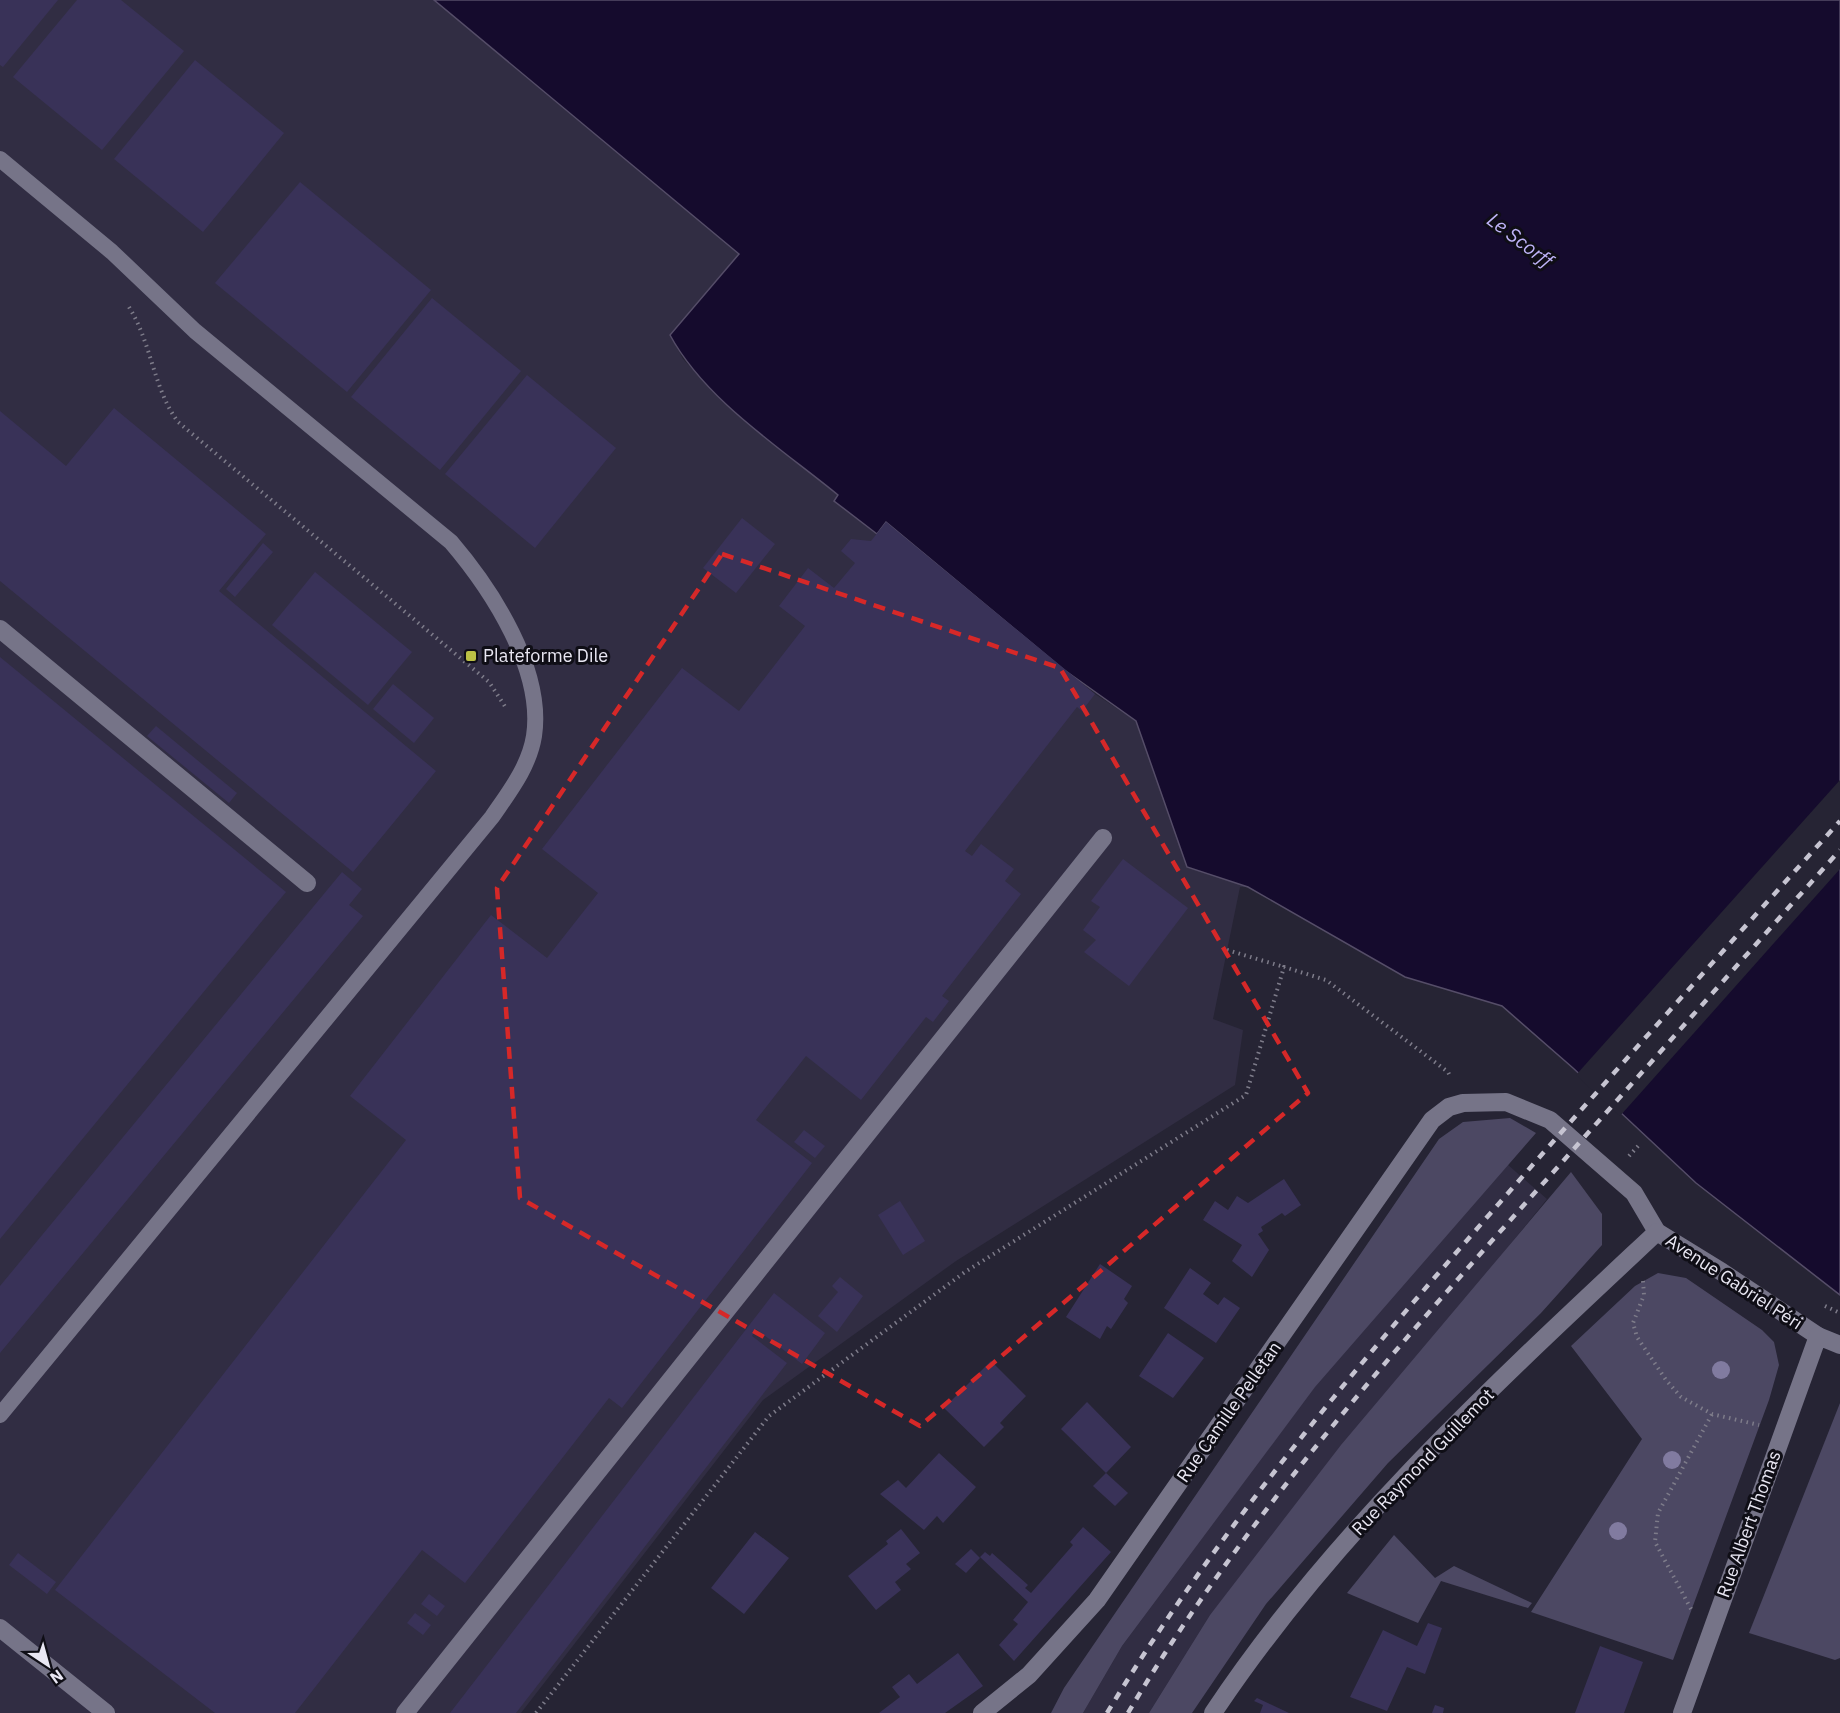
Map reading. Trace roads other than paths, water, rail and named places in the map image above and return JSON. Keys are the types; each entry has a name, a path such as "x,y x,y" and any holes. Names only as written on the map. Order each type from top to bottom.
{"street":[{"path":"0,629 307,883"},
{"path":"405,1713 1103,838"},
{"name":"Avenue Gabriel Péri","path":"1463,1103 1506,1102 1550,1120 1634,1193 1657,1232 1818,1336 1840,1345"},
{"name":"Rue Camille Pelletan","path":"982,1713 1029,1675 1097,1600 1432,1120 1449,1107 1463,1103"},
{"name":"Rue Raymond Guillemot","path":"1213,1713 1256,1649 1386,1496 1554,1328 1657,1232"},
{"name":"Rue Albert Thomas","path":"1682,1713 1818,1336"},
{"path":"0,1628 106,1713"}],"lane":[{"path":"0,159 112,252 195,331 451,542 473,567 507,624 531,682 534,736 519,779 471,844 0,1415"}],"water":[{"name":"Le Scorff","path":"434,0 1840,0 1840,1295 1696,1183 1573,1068 1502,1006 1405,977 1248,887 1187,867 1136,721 1063,669 886,522 877,534 834,501 838,495 746,422 703,381 685,359 670,335 739,254"}],"railway":[{"path":"1107,1713 1189,1587 1324,1409 1515,1185 1840,821"},
{"path":"1128,1713 1214,1581 1309,1455 1359,1394 1840,850"}],"place":[{"name":"Plateforme Dile","path":"471,656"}]}
